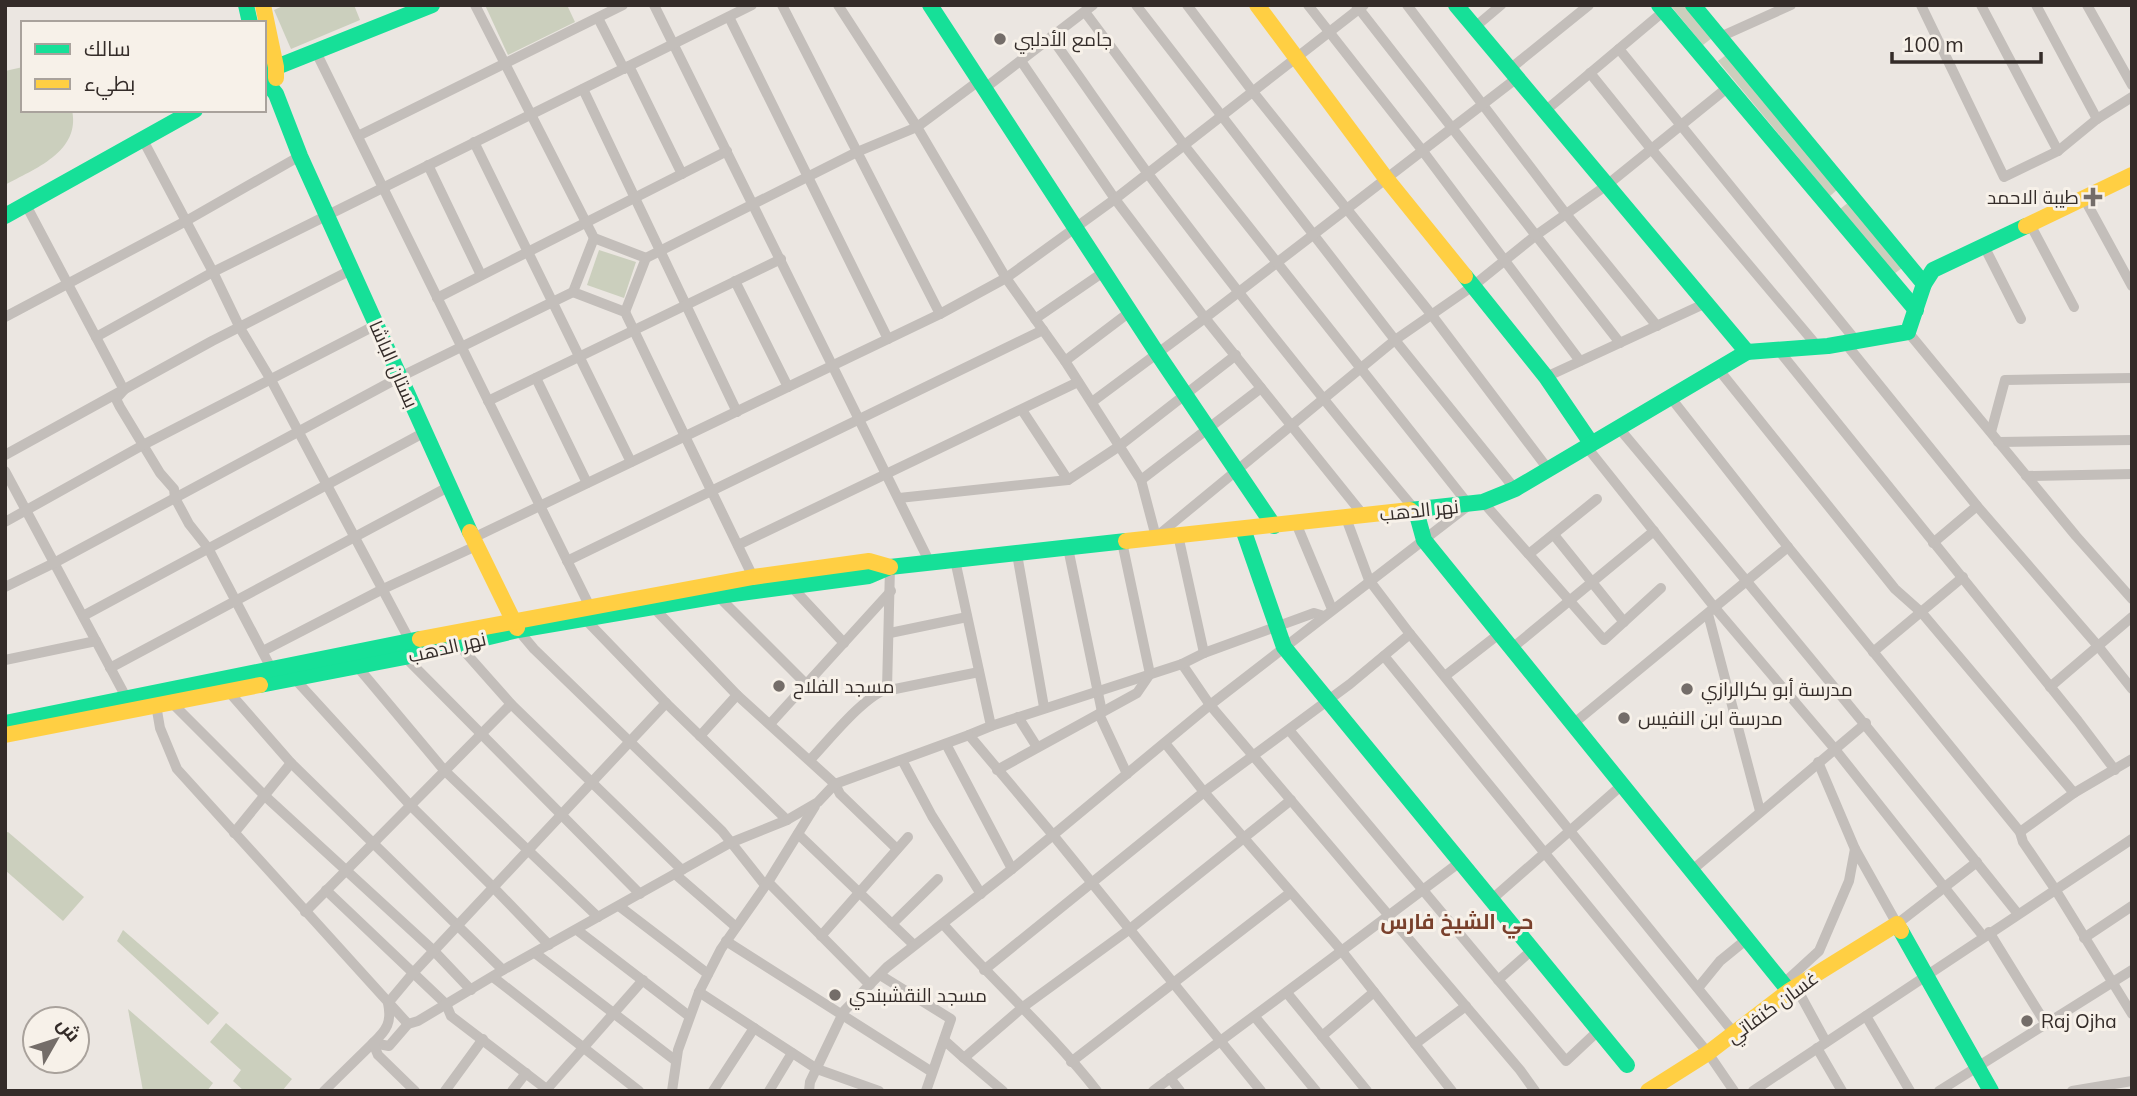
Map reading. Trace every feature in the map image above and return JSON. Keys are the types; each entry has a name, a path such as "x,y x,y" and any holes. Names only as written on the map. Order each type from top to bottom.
{"street":[{"path":"268,73 432,5"},
{"path":"475,5 594,237 646,258"},
{"path":"358,136 623,5"},
{"path":"654,5 930,563"},
{"path":"96,337 213,272 752,5"},
{"path":"782,5 940,314"},
{"path":"838,5 917,127 1006,278 1065,361 1140,480 1156,537 1395,340 1473,286 1535,236 1607,185 1727,88"},
{"path":"930,5 1157,353 1274,526"},
{"path":"1136,5 1220,117 1515,489"},
{"path":"1187,5 1253,92 1431,314 1548,469"},
{"path":"1257,5 1385,177 1546,377 1588,444 1711,611 1834,748 1986,934 2046,1024"},
{"path":"1308,5 1422,150 1580,361"},
{"path":"1407,5 1566,214 1657,326"},
{"path":"1456,5 1747,352 1780,352 1852,343 1908,332"},
{"path":"1475,27 1501,5"},
{"path":"1091,402 1452,128 1483,103 1589,5"},
{"path":"1693,5 1924,284"},
{"path":"1706,61 1723,41 1791,5"},
{"path":"1921,5 2004,177 2058,151 2097,119 2132,97"},
{"path":"1981,5 2058,151"},
{"path":"2036,5 2097,119"},
{"path":"2087,5 2132,85"},
{"path":"263,651 540,506 940,314 1006,278 1115,199 1331,34 1360,7 1620,343"},
{"path":"1545,111 1619,49 1662,8 1916,310"},
{"path":"625,312 646,258 857,152 917,127 1021,61 1089,9 1184,145 1361,368 1476,504 1529,554 1604,640 1661,588"},
{"path":"729,17 888,339"},
{"path":"598,18 682,174"},
{"path":"1051,37 1148,173 1238,291 1323,400 1416,511 1423,540 1691,871 1789,987 1822,1045 1842,1091"},
{"name":"بستان الباشا","path":"266,46 268,73 300,156 515,625"},
{"path":"1619,49 1852,343 1977,506 2132,689"},
{"path":"316,52 567,561 587,613 666,703 787,820"},
{"path":"1021,61 1115,199 1205,318 1364,516"},
{"path":"1590,73 1818,347"},
{"path":"583,89 737,412"},
{"path":"5,216 192,112"},
{"path":"143,140 240,328 271,380 383,589 408,649 482,733 640,894"},
{"path":"474,142 631,463"},
{"path":"437,298 727,151"},
{"path":"5,317 186,221 300,156"},
{"path":"428,165 481,275"},
{"path":"1908,332 1924,284 1933,270 2132,175"},
{"path":"1830,211 1850,195"},
{"path":"2084,198 2132,286"},
{"path":"26,205 124,390"},
{"path":"2030,224 2074,307"},
{"path":"5,587 400,377 573,292 594,237"},
{"path":"1984,246 2021,319"},
{"path":"488,401 780,260"},
{"path":"5,455 202,346 353,269"},
{"path":"1035,319 1105,271"},
{"path":"735,281 788,387"},
{"path":"573,292 625,312 753,577"},
{"path":"1546,377 1706,303"},
{"path":"1065,361 1131,312"},
{"path":"5,522 143,444 376,324"},
{"path":"567,561 1043,330"},
{"path":"1908,332 2076,536 2132,599"},
{"name":"نهر الدهب","path":"587,613 653,607 790,585 869,576 890,567 1476,504 1515,489 1747,352"},
{"path":"1780,352 2115,770"},
{"path":"899,498 1068,480 1118,447 1236,355"},
{"path":"1719,370 1895,589 1922,613 2074,793"},
{"path":"536,378 587,483"},
{"path":"1994,437 2005,380 2132,378"},
{"path":"738,545 1078,382"},
{"path":"1140,480 1261,388"},
{"path":"124,390 116,398 160,473 174,489 175,498 189,524 208,548 271,668"},
{"path":"1671,398 1788,547 2020,832 2023,842 2132,1014"},
{"path":"1023,410 1068,480"},
{"path":"1618,427 1821,673 1866,723 2018,914"},
{"path":"83,616 425,432"},
{"path":"1994,437 2132,440"},
{"path":"5,471 127,699"},
{"path":"2026,475 2132,474"},
{"path":"110,668 450,486"},
{"path":"1529,554 1597,499"},
{"path":"809,1091 810,1082 843,1015 880,975 914,945 981,894 1210,705 1369,580 1476,504"},
{"path":"1933,543 1977,506"},
{"path":"1346,518 1369,580 1734,1033"},
{"path":"1296,523 1328,613"},
{"path":"1243,529 1284,647 1627,1065"},
{"path":"1511,649 1654,531"},
{"path":"1178,535 1204,653"},
{"path":"1553,535 1624,622"},
{"path":"997,770 1137,693 1150,674 1122,542"},
{"path":"1573,724 1788,547"},
{"path":"1068,548 1100,713 1126,774"},
{"path":"1017,554 1044,707"},
{"path":"955,560 991,726"},
{"name":"نهر الدهب","path":"5,723 127,699 161,701 229,692 356,665 408,649 515,625 587,613 753,577 869,561 890,567"},
{"path":"887,689 890,567"},
{"path":"1874,652 1963,577"},
{"path":"790,585 844,643"},
{"path":"769,723 891,592"},
{"path":"718,596 807,685"},
{"path":"653,607 737,695 835,784 840,794 897,849"},
{"path":"1711,611 1760,811"},
{"path":"672,1091 676,1061 689,1016 708,974 726,941 818,802 835,784 1044,707 1182,664 1204,653 1314,613 1328,613"},
{"path":"890,633 967,617"},
{"path":"2050,687 2132,617"},
{"path":"515,625 534,649 722,831 766,883 870,985"},
{"name":"نهر الدهب","path":"5,735 161,701 271,668 457,643 515,625"},
{"path":"984,970 1204,792 1328,701 1410,634"},
{"path":"1445,677 1499,635"},
{"path":"5,660 96,640"},
{"path":"457,643 511,704 592,781 736,927"},
{"path":"1384,656 1708,1053 1734,1091"},
{"path":"1182,664 1210,705 1534,1090"},
{"path":"356,665 444,769 598,917"},
{"path":"810,760 865,702 878,692 979,672"},
{"path":"294,678 410,806 549,945"},
{"path":"229,692 291,763 503,970"},
{"path":"700,736 737,695"},
{"path":"161,701 434,951 471,990"},
{"path":"161,701 160,728 177,769 408,1024"},
{"path":"388,1003 666,703"},
{"path":"305,912 511,704"},
{"path":"1018,717 1037,747"},
{"path":"1691,871 1866,723"},
{"path":"1289,730 1566,1061 1598,1031"},
{"path":"969,735 1054,835 1261,1091"},
{"path":"1165,743 1341,950 1452,1091"},
{"path":"946,744 1012,869"},
{"path":"2020,832 2074,793 2132,759"},
{"path":"902,760 932,816 981,894"},
{"path":"1818,762 1855,849 1991,1091"},
{"path":"234,833 291,763"},
{"path":"1491,900 1622,785"},
{"path":"964,1058 1023,1007 1130,929 1291,800"},
{"path":"373,1044 389,1046 408,1024 418,1021 503,970 730,843 787,820 818,802"},
{"path":"797,834 914,945"},
{"path":"821,936 908,837"},
{"path":"1753,1091 2132,839"},
{"path":"1789,987 1819,951 1849,881 1855,849"},
{"path":"1153,1091 1460,862"},
{"path":"1896,924 1977,862"},
{"path":"892,924 938,879"},
{"path":"326,890 446,1004 451,1016 548,1090 643,980"},
{"path":"1071,1062 1290,893"},
{"path":"619,906 708,974"},
{"path":"2084,938 2132,906"},
{"path":"943,924 984,970 1023,1007 1097,1091"},
{"name":"غسان كنفاتي","path":"1648,1091 1708,1053 1789,987 1896,924"},
{"path":"576,930 689,1016"},
{"path":"1698,988 1720,961 1747,939"},
{"path":"726,941 932,1072"},
{"path":"1498,979 1532,950"},
{"path":"535,953 676,1061"},
{"path":"1939,1091 2132,970"},
{"path":"880,975 951,1019 926,1091"},
{"path":"493,977 639,1091"},
{"path":"699,992 817,1069 872,1090"},
{"path":"1322,1035 1374,992"},
{"path":"1287,993 1367,1091"},
{"path":"324,1091 387,1030 391,1017 388,1003"},
{"path":"1415,1044 1466,1006"},
{"path":"1866,1016 1910,1091"},
{"path":"1255,1017 1316,1091"},
{"path":"713,1091 754,1028"},
{"path":"445,1091 483,1039"},
{"path":"944,1040 1003,1091"},
{"path":"373,1044 378,1055 415,1091"},
{"path":"769,1091 792,1052"},
{"path":"512,1091 526,1073"},
{"path":"1170,1078 1180,1091"},
{"path":"1770,1080 1776,1091"},
{"path":"2073,1091 2132,1081"},
{"path":"1521,1091 1534,1090"}],"green space":[{"path":"285,5 354,5 360,20 291,49 274,10"},
{"path":"485,5 567,5 575,22 508,55"},
{"path":"1670,5 1685,5 1712,38 1703,45"},
{"path":"1726,55 1838,189 1830,196 1718,61"},
{"path":"21,67 21,112 72,112 73,125 69,137 53,157 5,185 5,71"},
{"path":"1849,202 1902,268 1894,274 1840,209"},
{"path":"599,250 636,262 624,298 587,285"},
{"path":"8,832 84,897 63,921 5,870 5,833"},
{"path":"123,930 219,1013 208,1025 117,941"},
{"path":"128,1009 213,1083 207,1091 143,1091"},
{"path":"226,1023 292,1079 282,1091 244,1091 233,1081 241,1070 210,1042"}],"traffic: fast":[{"path":"246,5 250,21"},
{"path":"266,71 432,5"},
{"path":"930,5 1157,353 1274,526"},
{"path":"1456,5 1747,352"},
{"path":"1659,5 1916,310"},
{"path":"1693,5 1924,284"},
{"path":"266,82 276,94 300,156 470,532"},
{"path":"5,216 191,112"},
{"path":"1410,510 1483,502 1515,489 1747,352 1828,346 1908,332 1924,284 1933,270 2026,226"},
{"path":"1465,276 1546,377 1591,443"},
{"path":"1416,511 1424,540 1789,991"},
{"path":"1243,529 1284,647 1627,1065"},
{"path":"260,685 405,657 518,630 718,596 869,576 890,567 1126,541"},
{"path":"5,723 420,639"},
{"path":"1901,931 1991,1091"}],"traffic: slow":[{"path":"263,5 276,78"},
{"path":"1257,5 1385,177 1465,276"},
{"path":"2026,226 2132,175"},
{"path":"1126,541 1410,510"},
{"path":"470,532 517,628"},
{"path":"420,639 753,577 869,561 890,567"},
{"path":"5,735 260,685"},
{"path":"1648,1091 1708,1053 1789,991 1897,924 1901,931"}],"place":[{"name":"جامع الأدلبي","path":"1000,39"},
{"name":"طيبة الاحمد","path":"2093,197"},
{"name":"مسجد الفلاح","path":"779,686"},
{"name":"مدرسة أبو بكرالرازي","path":"1687,689"},
{"name":"مدرسة ابن النفيس","path":"1624,718"},
{"name":"مسجد النقشبندي","path":"835,995"},
{"name":"Raj Ojha","path":"2027,1021"}],"district":[{"name":"حي الشيخ فارس","path":"1457,921"}]}
